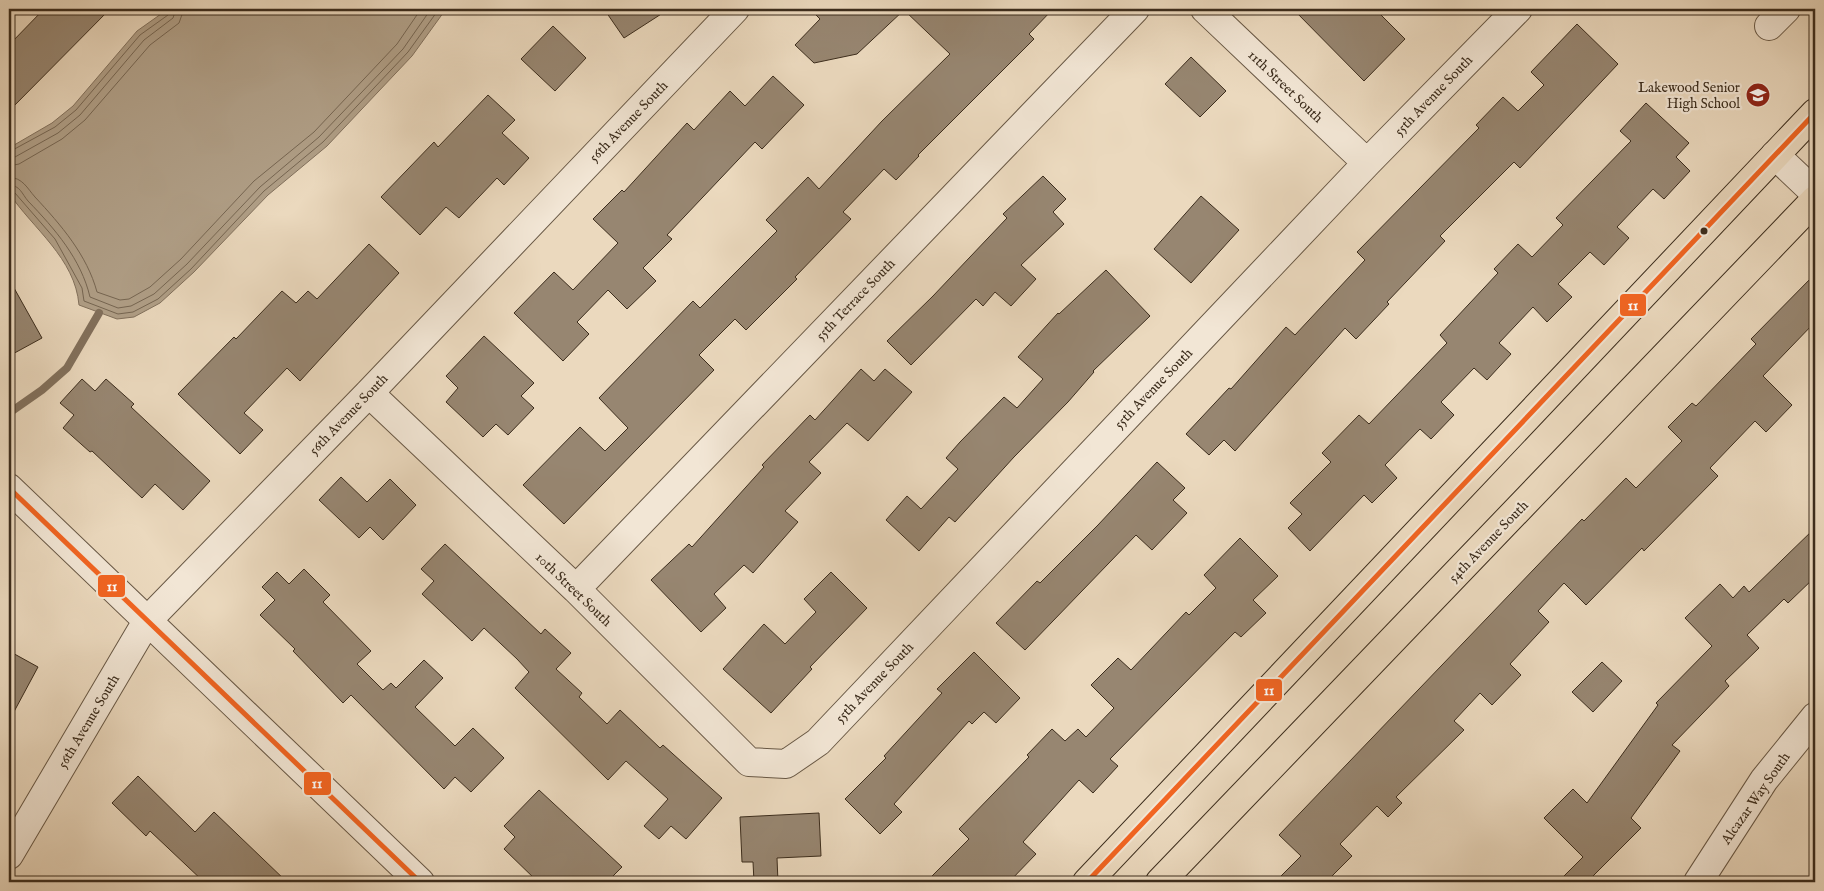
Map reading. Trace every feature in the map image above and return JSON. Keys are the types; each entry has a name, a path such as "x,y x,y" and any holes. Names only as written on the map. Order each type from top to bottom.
{"main road":[{"path":"1087,882 1815,113"},
{"name":"54th Avenue South","path":"1160,882 1815,200"}],"street":[{"name":"56th Avenue South","path":"9,855 147,621 369,393 735,9"},
{"name":"55th Terrace South","path":"576,589 1135,9"},
{"name":"11th Street South","path":"1205,9 1367,163"},
{"name":"55th Avenue South","path":"786,764 818,742 1367,163 1518,9"},
{"path":"1775,156 1815,193"},
{"name":"10th Street South","path":"369,393 576,589 749,762 786,764"},
{"path":"9,488 420,882"},
{"name":"Alcazar Way South","path":"1698,882 1764,780 1815,717"}],"water":[{"path":"168,9 446,9 412,56 327,146 268,195 194,272 160,303 134,317 117,319 79,305 76,288 61,258 9,193 9,148 52,123 73,106 137,31"}],"building":[{"path":"44,9 110,9 9,111 9,45"},
{"path":"604,9 669,9 624,38"},
{"path":"810,9 1053,9 1029,34 1034,39 918,155 896,180 884,169 843,212 851,219 795,277 797,279 746,330 735,319 699,355 714,370 564,524 523,485 580,427 605,451 628,428 599,398 693,301 700,308 777,231 766,220 808,177 819,189 882,121 950,54 904,10 857,54 814,63 795,45 820,19"},
{"path":"1293,9 1375,9 1405,39 1364,81"},
{"path":"1577,24 1618,64 1520,168 1514,162 1440,236 1445,241 1387,302 1389,304 1356,339 1345,328 1235,451 1224,440 1209,455 1186,434 1229,388 1231,389 1286,327 1295,335 1365,260 1357,252 1479,128 1476,125 1503,97 1518,111 1544,85 1531,72"},
{"path":"553,26 586,58 555,91 521,59"},
{"path":"1191,57 1226,91 1200,117 1165,84"},
{"path":"773,76 804,105 762,149 755,142 667,235 672,239 643,268 656,281 627,309 608,290 577,322 589,334 563,361 514,313 554,272 573,290 618,243 593,219 622,190 624,192 687,123 694,130 730,91 745,106"},
{"path":"488,95 515,120 502,133 529,158 504,185 497,178 459,218 446,207 420,235 381,197 434,142 438,147"},
{"path":"1646,103 1689,143 1676,157 1690,171 1664,199 1653,189 1617,227 1629,238 1604,265 1590,252 1558,284 1572,297 1547,322 1533,307 1499,343 1511,354 1487,380 1474,368 1441,402 1454,415 1431,439 1420,429 1385,465 1397,478 1372,503 1364,495 1310,551 1288,528 1302,514 1290,503 1331,462 1322,453 1359,415 1369,424 1447,343 1440,335 1498,273 1494,269 1518,244 1532,257 1563,225 1556,218 1631,141 1620,131"},
{"path":"1043,176 1066,199 1053,212 1064,224 1021,265 1036,279 1011,306 995,292 983,306 976,299 911,365 887,341 933,296 1007,218 1003,214"},
{"path":"1201,196 1239,230 1191,283 1154,249"},
{"path":"369,244 399,273 300,381 287,368 244,413 263,430 240,454 178,394 234,337 236,339 282,291 296,303 308,291 317,299"},
{"path":"1106,270 1150,316 1093,371 1068,402 1014,457 955,522 949,517 919,551 886,520 907,496 921,509 958,469 946,458 960,442 1004,397 1017,408 1043,379 1018,357 1058,313"},
{"path":"1815,274 1815,322 1763,376 1792,405 1766,432 1755,421 1710,468 1718,476 1644,551 1642,548 1586,605 1564,583 1538,611 1549,622 1510,664 1521,675 1492,705 1480,693 1454,721 1464,730 1396,797 1402,803 1388,817 1377,806 1340,844 1352,856 1326,882 1275,882 1301,856 1279,835 1582,519 1584,521 1626,478 1636,488 1682,441 1668,427 1692,403 1696,406 1756,344 1751,339"},
{"path":"9,279 42,338 9,356"},
{"path":"484,336 534,383 521,396 534,408 508,435 496,424 483,437 446,402 458,388 446,376"},
{"path":"861,369 874,381 885,369 912,392 868,441 847,423 809,462 821,473 785,511 798,522 753,573 744,565 714,594 726,608 701,632 651,580 689,544 692,547 764,467 762,465 810,415 815,420"},
{"path":"82,379 95,391 106,379 134,404 131,407 210,481 183,510 155,484 142,498 92,451 90,452 63,428 74,415 60,403"},
{"path":"1157,462 1185,488 1173,500 1187,513 1152,550 1136,535 1025,650 996,623 1037,581 1040,583 1098,525"},
{"path":"341,477 367,502 390,479 416,505 383,540 370,527 359,538 319,500"},
{"path":"1815,528 1815,577 1788,603 1784,599 1747,635 1759,648 1725,681 1729,686 1672,745 1680,751 1631,818 1641,828 1587,882 1558,882 1583,857 1544,818 1573,789 1587,803 1658,705 1656,703 1712,646 1685,618 1720,584 1733,598 1744,586 1749,592"},
{"path":"1240,538 1278,576 1253,600 1266,613 1241,637 1235,632 1110,759 1118,766 1093,793 1079,780 1023,842 1036,854 1009,882 926,882 969,839 959,829 1029,757 1027,755 1052,729 1065,741 1078,729 1086,737 1114,708 1091,685 1118,658 1131,670 1186,612 1189,615 1216,588 1204,575"},
{"path":"445,544 541,634 545,629 571,653 556,669 582,693 579,697 607,724 620,710 660,748 663,745 722,798 686,839 671,826 659,839 644,826 668,799 626,761 608,780 515,688 529,672 517,659 484,628 472,641 422,594 434,581 421,569"},
{"path":"304,569 330,595 323,602 371,651 357,664 383,690 391,683 396,688 424,660 443,678 415,707 455,746 473,728 504,758 471,792 455,777 444,789 351,695 343,703 293,651 295,649 260,615 275,600 262,587 277,572 289,584"},
{"path":"831,572 867,608 810,667 812,669 771,713 723,669 764,624 785,644 816,612 804,599"},
{"path":"9,651 38,667 9,721"},
{"path":"974,652 1020,698 996,723 984,712 972,724 969,721 894,804 902,812 880,834 845,799 886,758 884,756 942,693 937,689"},
{"path":"1602,662 1622,681 1593,712 1572,692"},
{"path":"138,776 195,832 214,812 287,882 204,882 150,831 146,836 112,803"},
{"path":"539,790 622,867 607,882 538,882 504,849 515,837 504,826"},
{"path":"819,813 821,856 777,858 778,882 754,882 753,862 742,862 740,817"}],"waterway":[{"path":"12,411 42,390 67,368 99,313"}],"transit line":[{"name":"11","path":"1087,882 1815,113"},
{"name":"11","path":"9,488 420,882"}],"place":[{"name":"Lakewood Senior High School","path":"1758,95"}]}
